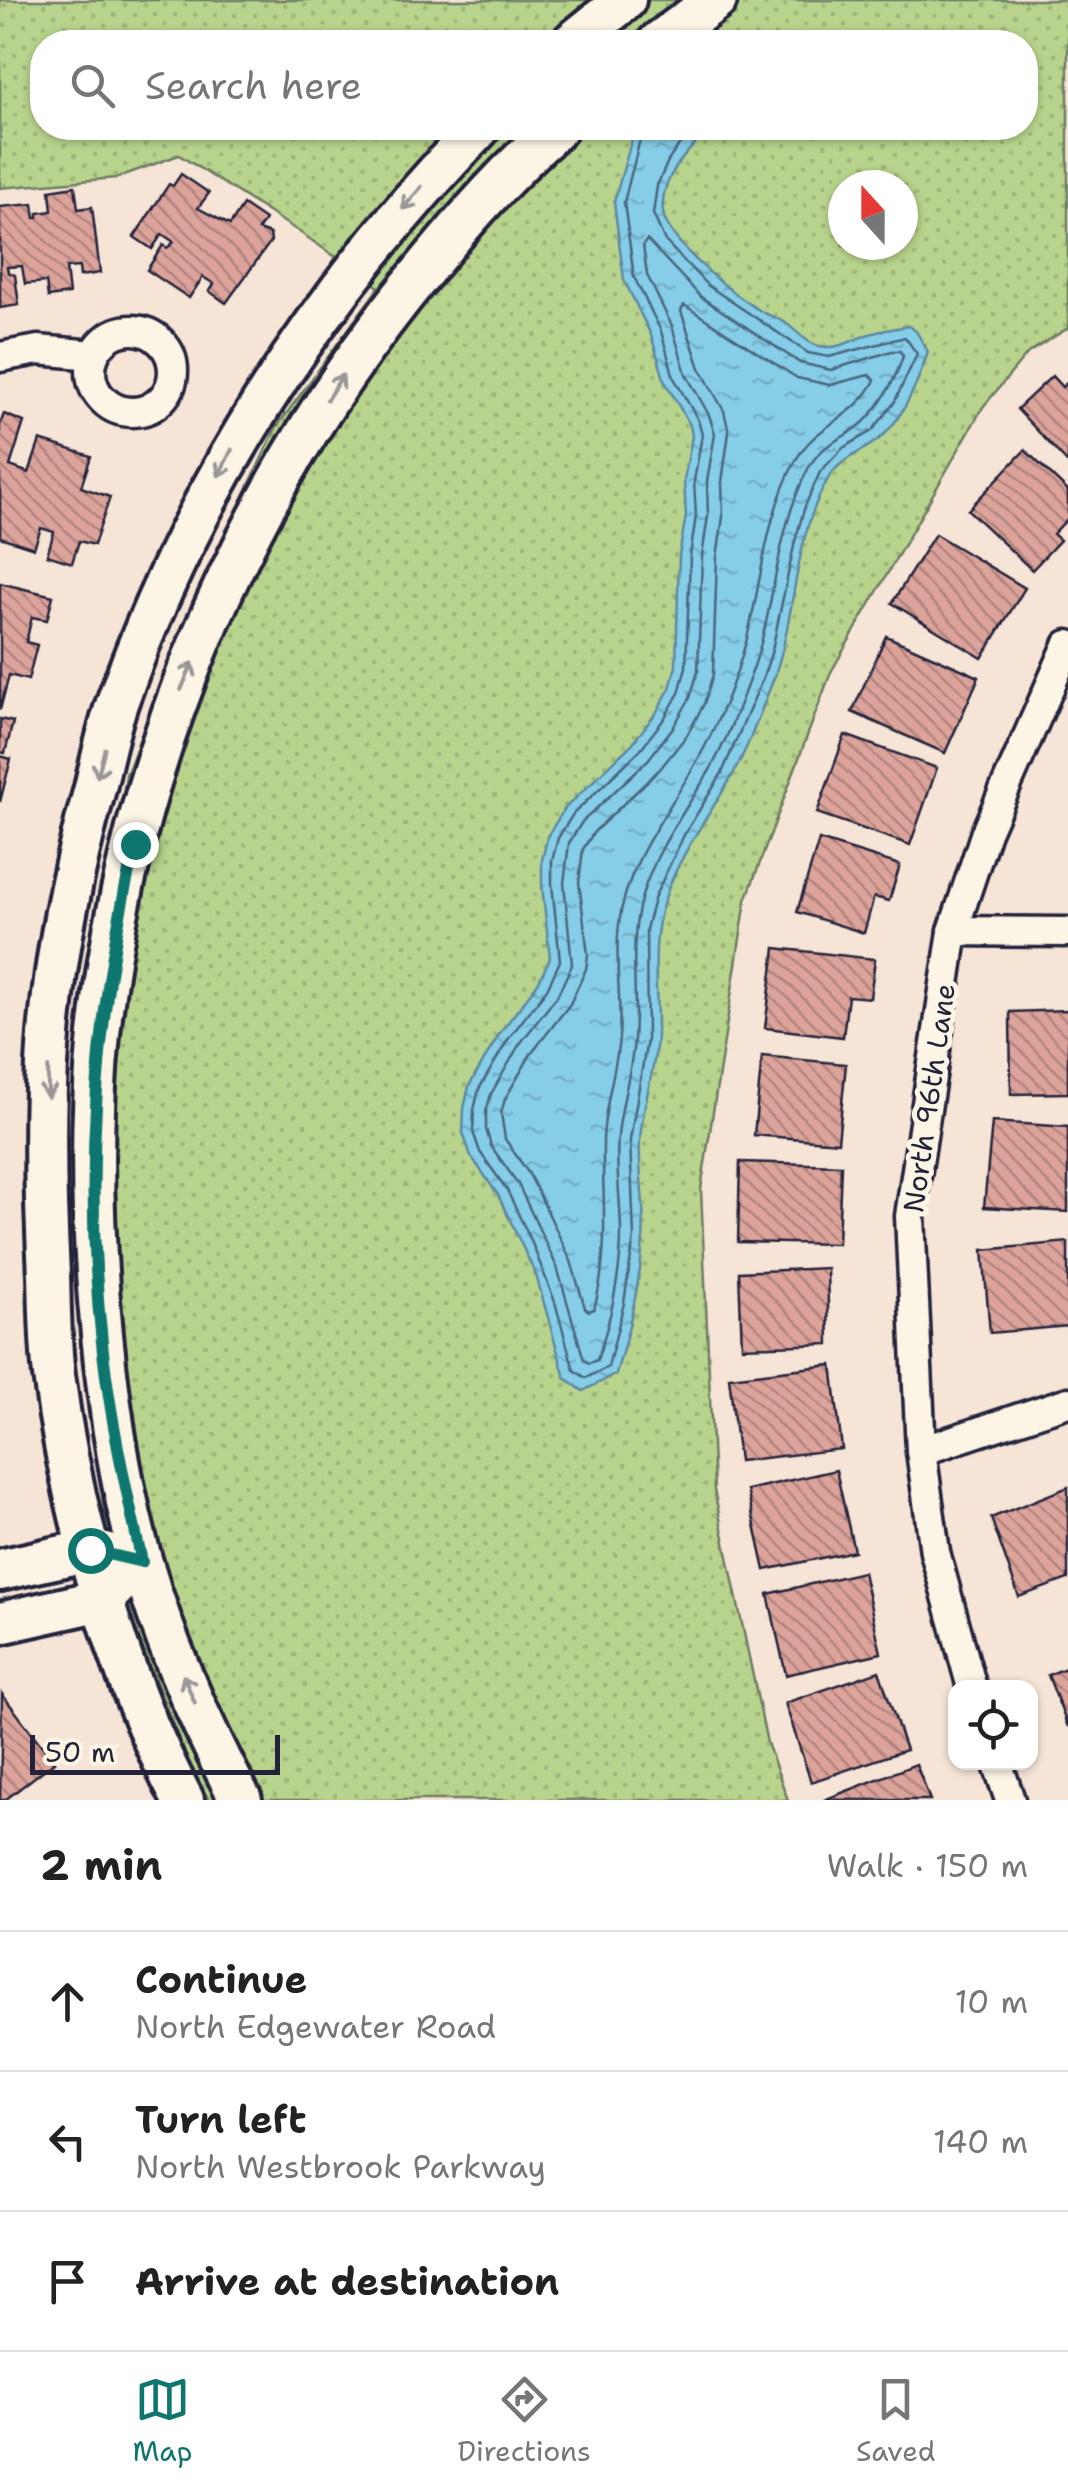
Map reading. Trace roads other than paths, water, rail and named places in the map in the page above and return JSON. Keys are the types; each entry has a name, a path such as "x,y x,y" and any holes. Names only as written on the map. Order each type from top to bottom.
{"street":[{"path":"588,30 626,0"},
{"path":"675,30 716,0"},
{"path":"183,1800 138,1700 102,1600 54,1374 47,1230 48,1048 66,918 117,702 176,560 234,447 315,322 392,223 468,140"},
{"path":"241,1800 188,1686 142,1562 117,1444 103,1352 93,1223 94,1114 100,1033 117,921 169,718 241,552 281,474 342,376 456,229 545,140"},
{"path":"0,357 38,350 94,355"},
{"name":"North 96th Lane","path":"970,1680 935,1552 921,1451 910,1216 954,931 986,832 1068,646"},
{"path":"954,931 1068,932"},
{"path":"921,1451 1068,1402"},
{"path":"0,1570 90,1550 142,1562"},
{"path":"0,1623 102,1600 142,1562"},
{"path":"1000,1770 1010,1800"}],"water":[{"path":"632,140 699,140 671,176 663,212 676,238 703,267 762,312 820,346 838,346 909,326 928,352 914,389 893,424 875,442 838,467 816,503 772,683 741,758 685,854 664,901 656,951 656,1049 640,1141 644,1228 637,1291 616,1374 583,1391 565,1378 536,1275 498,1195 471,1156 463,1133 469,1086 500,1033 538,983 550,958 542,885 548,835 565,808 632,744 656,713 670,688 676,666 679,555 686,516 684,480 692,436 690,425 665,382 651,335 624,280 614,202"}]}
